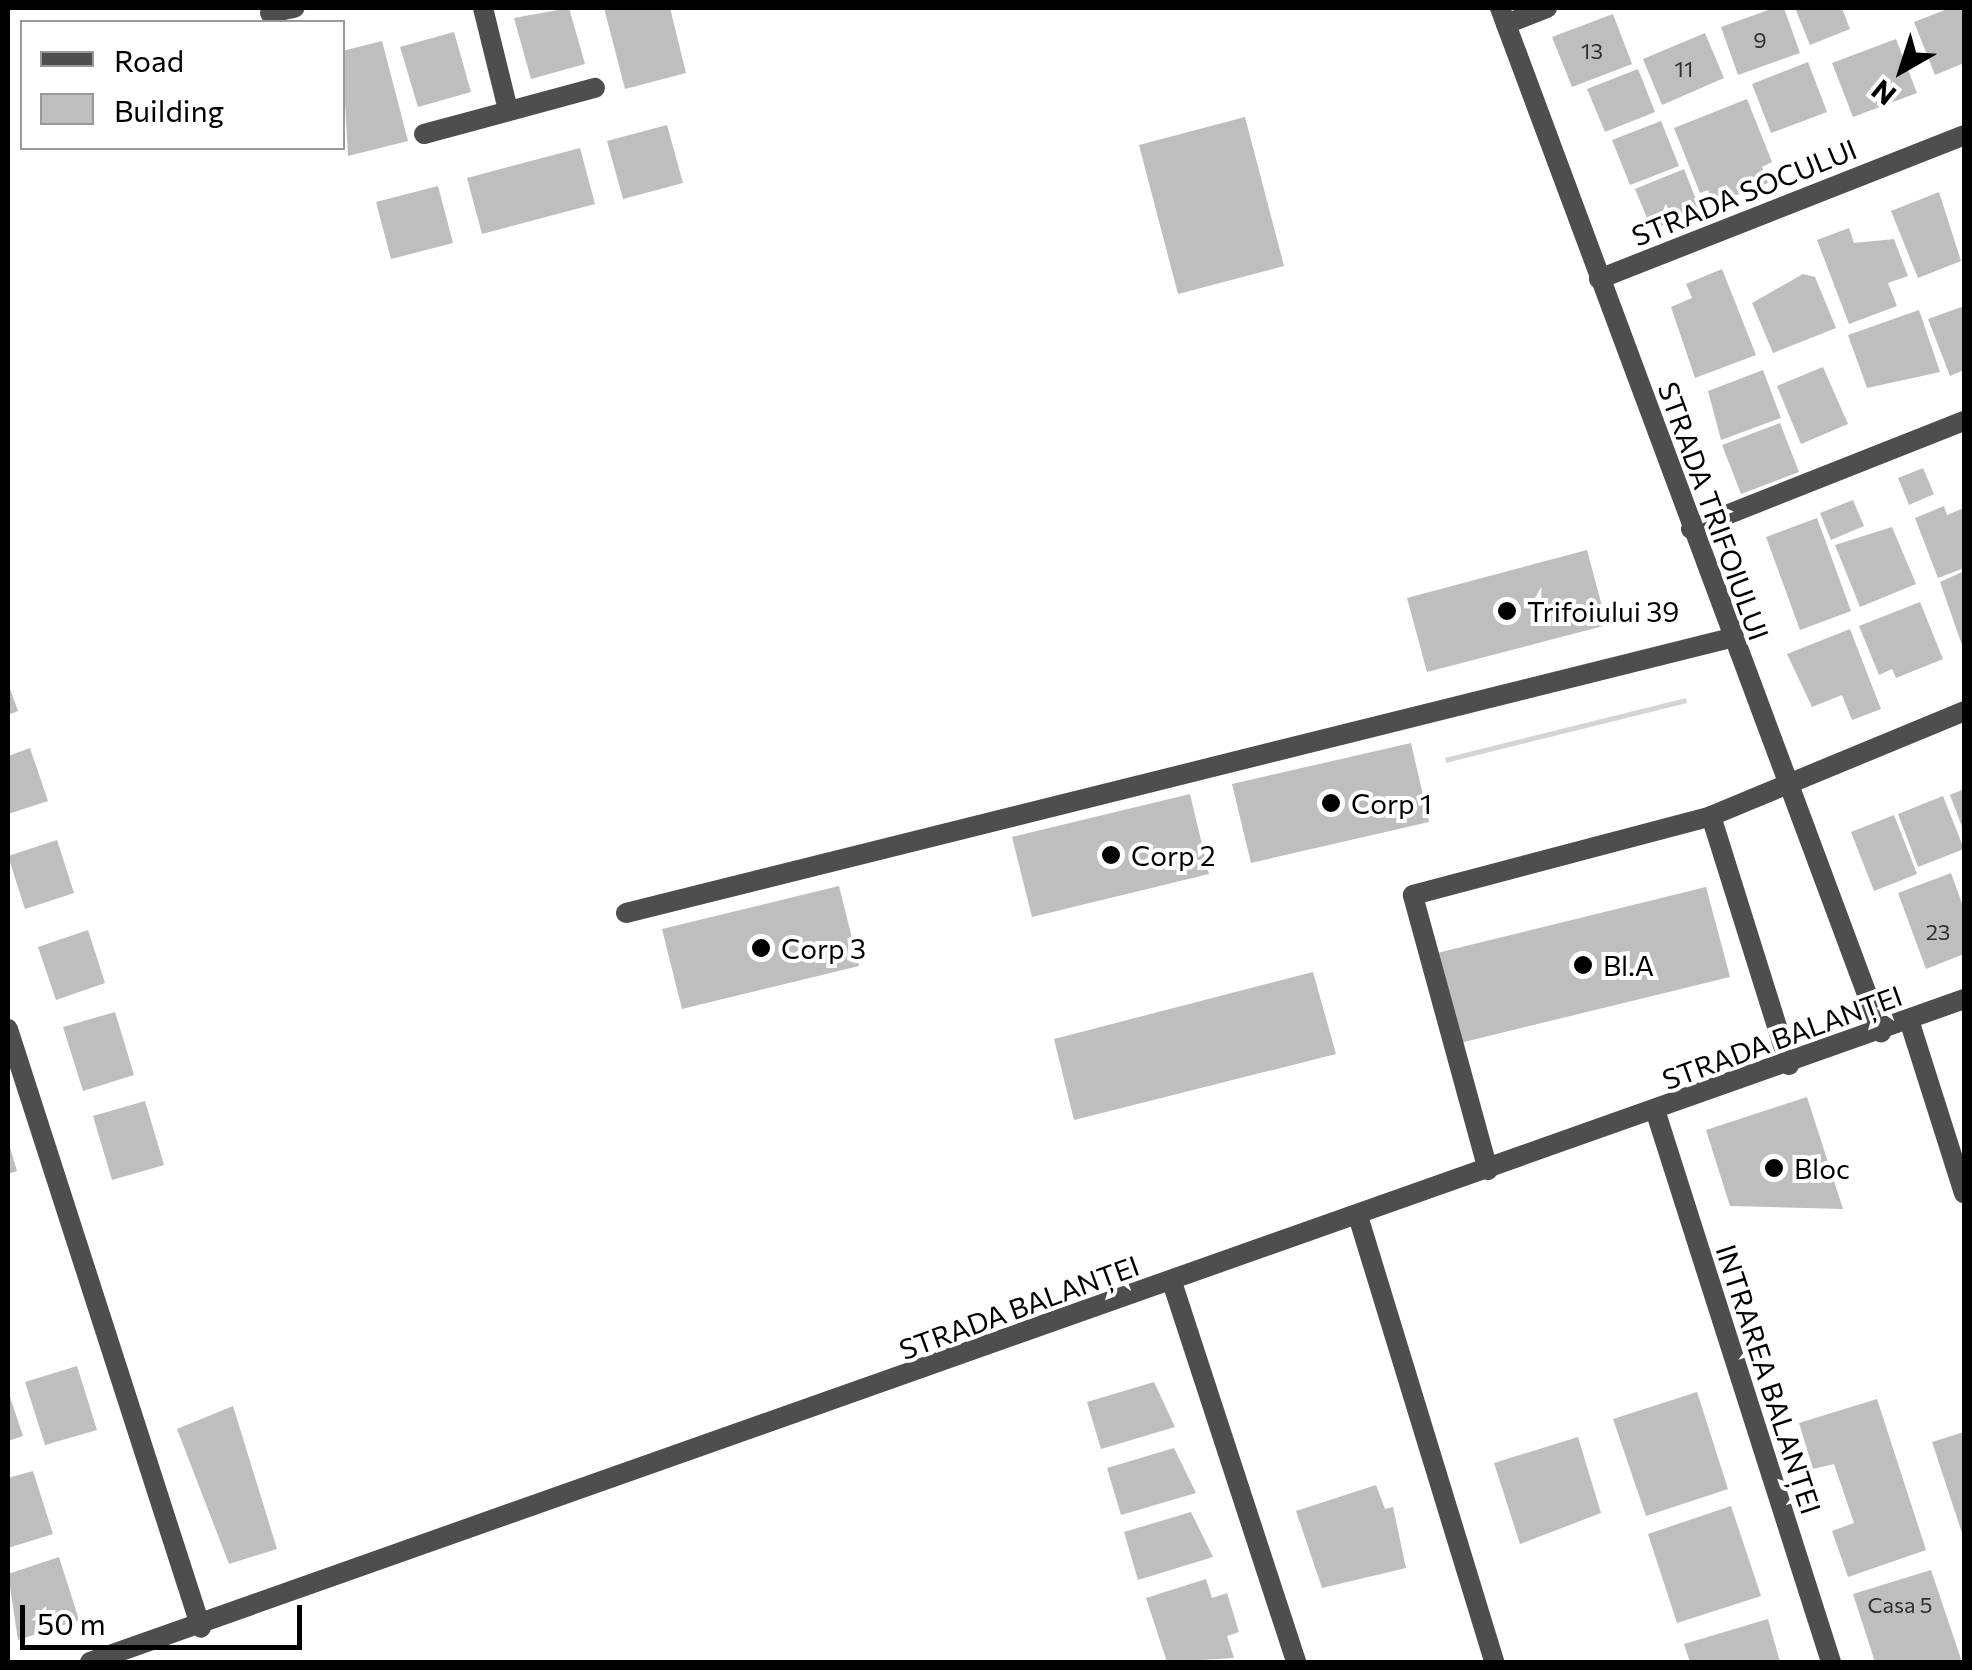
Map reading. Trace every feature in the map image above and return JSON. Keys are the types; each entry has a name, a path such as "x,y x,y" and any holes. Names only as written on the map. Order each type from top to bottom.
{"street":[{"path":"270,14 294,8"},
{"path":"482,8 508,110"},
{"path":"1503,16 1547,8"},
{"name":"STRADA TRIFOIULUI","path":"1503,16 1785,783 1881,1032"},
{"path":"424,134 595,88"},
{"name":"STRADA SOCULUI","path":"1600,279 1964,135"},
{"path":"1692,529 1964,421"},
{"path":"626,913 1732,638"},
{"path":"1488,1170 1413,895 1711,816 1964,711"},
{"path":"1711,816 1789,1065"},
{"name":"STRADA BALANȚEI","path":"90,1662 201,1628 1656,1113 1964,999"},
{"path":"1910,1020 1964,1194"},
{"path":"8,1030 201,1628"},
{"name":"INTRAREA BALANȚEI","path":"1656,1113 1831,1662"},
{"path":"1358,1216 1494,1662"},
{"path":"1172,1282 1296,1662"}],"shaded area":[{"path":"1686,698 1687,703 1446,763 1445,758"}],"building":[{"path":"569,8 585,64 531,79 514,18"},
{"path":"604,8 670,8 686,73 625,89"},
{"path":"1784,8 1800,53 1738,75 1721,27"},
{"path":"1795,8 1842,8 1850,29 1810,45"},
{"path":"1950,8 1964,8 1964,63 1935,75 1914,22"},
{"path":"1613,14 1632,64 1572,87 1552,37"},
{"path":"454,32 471,92 418,107 400,47"},
{"path":"1705,33 1724,78 1662,105 1643,59"},
{"path":"1896,39 1917,93 1853,117 1832,63"},
{"path":"382,41 408,141 348,156 345,50"},
{"path":"1808,62 1827,112 1771,133 1752,84"},
{"path":"1638,69 1655,112 1605,132 1587,89"},
{"path":"1747,99 1772,162 1762,167 1768,183 1713,204 1708,190 1700,193 1674,128"},
{"path":"1245,117 1284,266 1178,294 1139,145"},
{"path":"1661,121 1679,166 1630,185 1612,140"},
{"path":"667,125 683,183 623,199 607,141"},
{"path":"580,148 595,204 482,234 467,178"},
{"path":"1684,169 1700,210 1652,230 1635,189"},
{"path":"438,186 453,243 391,259 376,202"},
{"path":"1939,192 1961,261 1918,278 1891,211"},
{"path":"1849,228 1854,243 1894,239 1908,276 1888,283 1897,306 1849,324 1817,240"},
{"path":"1722,269 1756,355 1695,378 1671,307 1692,298 1686,284"},
{"path":"1803,274 1815,277 1836,328 1773,353 1752,303"},
{"path":"1964,306 1964,370 1950,376 1928,319"},
{"path":"1919,310 1940,372 1867,388 1848,335"},
{"path":"1823,367 1848,424 1801,444 1777,386"},
{"path":"1763,370 1781,418 1721,440 1708,391"},
{"path":"1780,423 1799,472 1741,494 1722,445"},
{"path":"1923,468 1934,494 1909,505 1898,478"},
{"path":"1853,500 1864,526 1831,540 1820,513"},
{"path":"1944,506 1947,515 1964,508 1964,568 1938,578 1915,518"},
{"path":"1817,518 1851,611 1800,630 1766,537"},
{"path":"1892,527 1916,584 1860,607 1835,545"},
{"name":"Trifoiului 39","path":"1587,550 1607,625 1427,672 1407,598"},
{"path":"1962,572 1964,577 1964,651 1940,582"},
{"path":"1920,602 1943,659 1896,678 1892,669 1879,675 1859,626"},
{"path":"1850,629 1881,709 1852,720 1842,695 1812,707 1787,654"},
{"path":"8,683 18,711 8,715"},
{"name":"Corp 1","path":"1411,743 1429,822 1251,863 1232,784"},
{"path":"30,748 48,801 8,814 8,756"},
{"path":"1964,789 1964,832 1950,795"},
{"name":"Corp 2","path":"1190,794 1209,874 1032,917 1012,837"},
{"path":"1943,796 1964,849 1918,867 1898,814"},
{"path":"1894,815 1917,874 1874,891 1851,832"},
{"path":"57,840 74,893 25,909 8,856"},
{"path":"1951,873 1964,909 1964,954 1926,969 1898,893"},
{"name":"Corp 3","path":"839,886 859,966 682,1009 662,929"},
{"name":"Bl.A","path":"1706,887 1730,977 1460,1043 1437,953"},
{"path":"88,930 105,983 56,1000 38,947"},
{"path":"1313,972 1336,1054 1074,1120 1054,1039"},
{"path":"115,1012 134,1075 83,1091 63,1027"},
{"name":"Bloc","path":"1807,1097 1843,1209 1730,1206 1706,1130"},
{"path":"145,1101 164,1165 112,1180 93,1116"},
{"path":"8,1141 17,1171 8,1174"},
{"path":"77,1366 97,1430 45,1445 25,1382"},
{"path":"1154,1382 1175,1427 1101,1449 1087,1402"},
{"path":"8,1391 23,1436 8,1441"},
{"path":"1697,1392 1728,1489 1646,1516 1613,1419"},
{"path":"1877,1399 1926,1550 1848,1577 1832,1531 1854,1523 1834,1464 1813,1469 1799,1423"},
{"path":"233,1406 277,1549 229,1564 177,1429"},
{"path":"1964,1432 1964,1539 1932,1442"},
{"path":"1578,1437 1601,1513 1520,1544 1494,1463"},
{"path":"1174,1448 1196,1493 1121,1515 1107,1468"},
{"path":"33,1471 53,1534 8,1548 8,1478"},
{"path":"1376,1485 1385,1509 1393,1507 1406,1568 1322,1588 1296,1511"},
{"path":"1731,1506 1761,1596 1677,1623 1648,1534"},
{"path":"1191,1512 1213,1557 1138,1580 1124,1532"},
{"path":"59,1557 79,1620 18,1640 8,1574"},
{"path":"1931,1570 1962,1662 1875,1662 1853,1594"},
{"path":"1206,1579 1212,1598 1227,1593 1239,1632 1227,1636 1234,1658 1167,1662 1146,1598"},
{"path":"1768,1619 1780,1662 1690,1662 1684,1644"}],"place":[{"name":"Trifoiului 39","path":"1507,611"},
{"name":"Corp 1","path":"1331,803"},
{"name":"Corp 2","path":"1111,855"},
{"name":"Corp 3","path":"761,948"},
{"name":"Bl.A","path":"1583,965"},
{"name":"Bloc","path":"1774,1168"}]}
